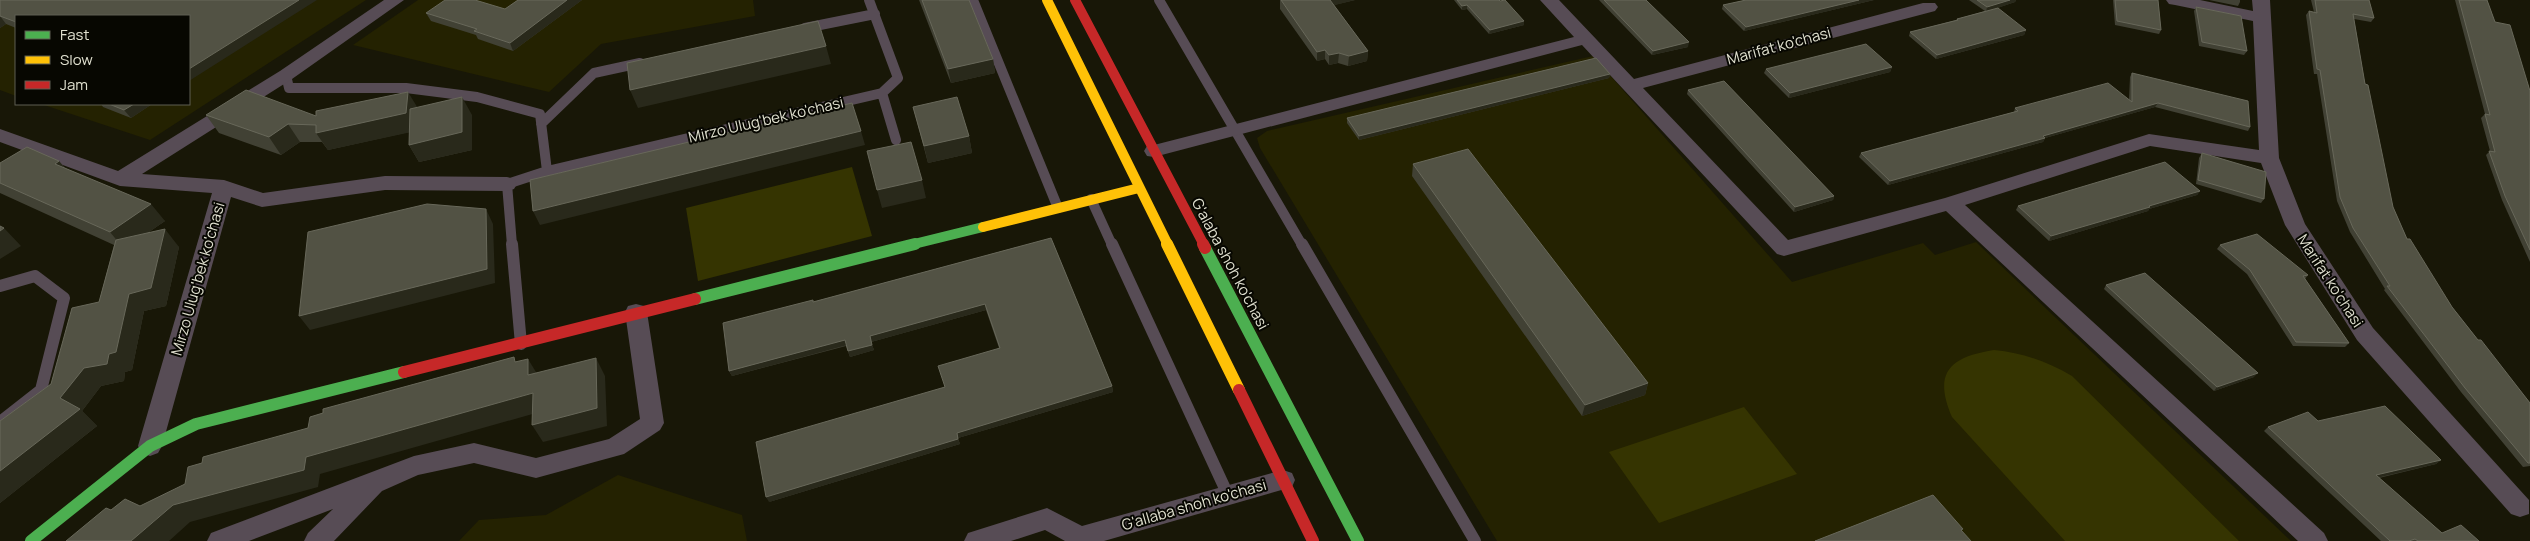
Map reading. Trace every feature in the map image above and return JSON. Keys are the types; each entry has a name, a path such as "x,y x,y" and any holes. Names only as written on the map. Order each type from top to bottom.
{"main road":[{"path":"1047,0 1313,541"},
{"name":"G'alaba shoh ko'chasi","path":"1074,0 1358,541"},
{"path":"31,541 150,446 196,424 521,344 636,312 1139,188"}],"street":[{"path":"120,179 286,75 395,0"},
{"path":"1549,0 1784,250 1950,203 2149,140 2269,158"},
{"path":"2175,0 2262,9"},
{"name":"Marifat ko'chasi","path":"1630,86 1925,3"},
{"name":"Marifat ko'chasi","path":"2262,9 2269,158 2295,225 2365,334 2520,507"},
{"path":"1154,151 1585,39"},
{"name":"Mirzo Ulug'bek ko'chasi","path":"0,135 120,179 224,187 150,446"},
{"path":"224,187 262,200 385,183 507,184"},
{"path":"1950,203 2315,541"},
{"path":"220,541 377,482 414,466 474,453 536,468 616,447 652,423 636,312"},
{"name":"G'allaba shoh ko'chasi","path":"1080,539 1283,480"},
{"path":"317,541 377,482"},
{"path":"977,541 1047,519 1080,539"}],"lane":[{"path":"870,0 898,78 882,93 896,140"},
{"path":"974,0 1058,208"},
{"path":"1159,0 1475,541"},
{"path":"797,30 874,14"},
{"path":"541,124 594,73 652,61"},
{"path":"286,75 288,88 406,88 477,98 540,114 547,171"},
{"name":"Mirzo Ulug'bek ko'chasi","path":"507,184 547,171 882,93"},
{"path":"507,184 521,344"},
{"path":"1091,199 1228,495"},
{"path":"0,286 35,276 64,298 42,390 0,422"}],"shaded area":[{"path":"0,0 366,0 150,140 44,105 190,105 190,15 15,15 15,96 0,90"},
{"path":"418,0 753,0 755,16 601,44 549,92 353,45"},
{"path":"1593,56 1792,282 1923,243 1935,255 1976,242 2291,541 1497,541 1260,148 1257,138 1267,131"},
{"path":"852,167 872,236 698,281 686,208"},
{"path":"1994,350 2034,358 2072,376 2239,541 2065,541 1952,417 1944,389 1945,378 1949,370 1966,357"},
{"path":"1744,407 1797,474 1659,523 1609,452"},
{"path":"618,475 742,515 747,541 459,541 479,520 546,515"}],"building":[{"path":"0,0 299,0 190,68 190,15 15,15 15,22 0,16"},
{"path":"445,0 475,0 505,9 518,0 567,0 510,43 474,31 477,29 426,13"},
{"path":"922,0 969,0 993,59 948,69"},
{"path":"1281,0 1330,0 1368,51 1349,56 1339,53 1329,55 1325,50 1317,52"},
{"path":"1457,0 1505,0 1524,21 1490,30 1467,5 1462,6"},
{"path":"1604,0 1646,0 1689,42 1653,51"},
{"path":"1746,0 1859,0 1746,27 1723,5"},
{"path":"1977,0 2010,0 1987,7"},
{"path":"2115,0 2158,0 2161,30 2117,21"},
{"path":"2315,0 2369,0 2374,18 2353,14 2365,84 2368,85 2393,207 2407,239 2410,239 2452,307 2478,340 2481,340 2530,403 2530,463 2528,463 2465,388 2387,286 2390,286 2353,228 2340,197 2320,70 2317,69 2309,11 2317,13"},
{"path":"2459,0 2487,0 2495,22 2510,25 2530,91 2530,250 2505,196 2489,151 2495,152 2485,114 2490,115"},
{"path":"2196,7 2241,16 2247,51 2202,42"},
{"path":"1998,8 2026,30 1937,55 1910,32 1958,20"},
{"path":"818,21 826,46 630,90 627,63"},
{"path":"1866,44 1892,67 1790,93 1766,69"},
{"path":"1596,58 1610,74 1359,136 1347,118"},
{"path":"2132,73 2248,101 2250,127 2158,103 2043,136 2045,138 1890,181 1861,153 2018,111 2015,108 2108,83 2132,102"},
{"path":"1724,81 1834,196 1795,207 1688,90"},
{"path":"246,90 316,116 316,111 408,92 406,113 316,133 316,125 288,124 269,137 206,115"},
{"path":"462,97 462,132 409,145 410,109"},
{"path":"957,97 969,136 924,146 913,107"},
{"path":"852,103 861,131 533,211 530,180"},
{"path":"112,105 132,105 124,110"},
{"path":"911,142 922,180 877,190 867,151"},
{"path":"27,147 59,161 55,164 151,204 110,232 0,183 0,163"},
{"path":"1468,149 1648,383 1585,405 1413,164"},
{"path":"2202,153 2266,172 2264,199 2198,180"},
{"path":"2165,162 2200,191 2051,236 2018,206"},
{"path":"427,204 486,209 487,269 299,316 308,232"},
{"path":"165,229 151,288 129,294 116,352 109,354 107,364 84,368 60,398 80,409 0,471 0,421 51,384 72,308 99,302 116,240"},
{"path":"2257,234 2308,275 2303,276 2349,343 2296,342 2250,270 2220,245"},
{"path":"1051,238 1112,386 957,433 958,439 766,497 756,442 945,387 938,366 1000,348 985,304 870,336 872,345 848,351 845,340 729,371 723,323 813,300 813,302"},
{"path":"2145,273 2258,373 2217,387 2106,285"},
{"path":"514,357 515,362 528,359 528,375 596,358 597,408 532,425 533,393 306,457 304,470 173,505 131,541 66,541 106,508 111,510 125,499 140,506 185,484 188,467 202,463 203,457 308,428 310,417 323,413 323,409"},
{"path":"2385,406 2441,460 2376,475 2442,533 2461,525 2479,541 2418,541 2415,539 2409,541 2390,541 2268,427 2308,412 2318,421"},
{"path":"1933,495 1971,541 1815,541"}],"traffic: fast":[{"path":"695,299 983,227"},
{"path":"1205,248 1358,541"},
{"path":"31,541 150,446 196,424 404,372"}],"traffic: slow":[{"path":"1047,0 1239,390"},
{"path":"983,227 1139,188"}],"traffic: jam":[{"path":"1075,0 1205,248"},
{"path":"404,372 695,299"},
{"path":"1239,390 1313,541"}]}
